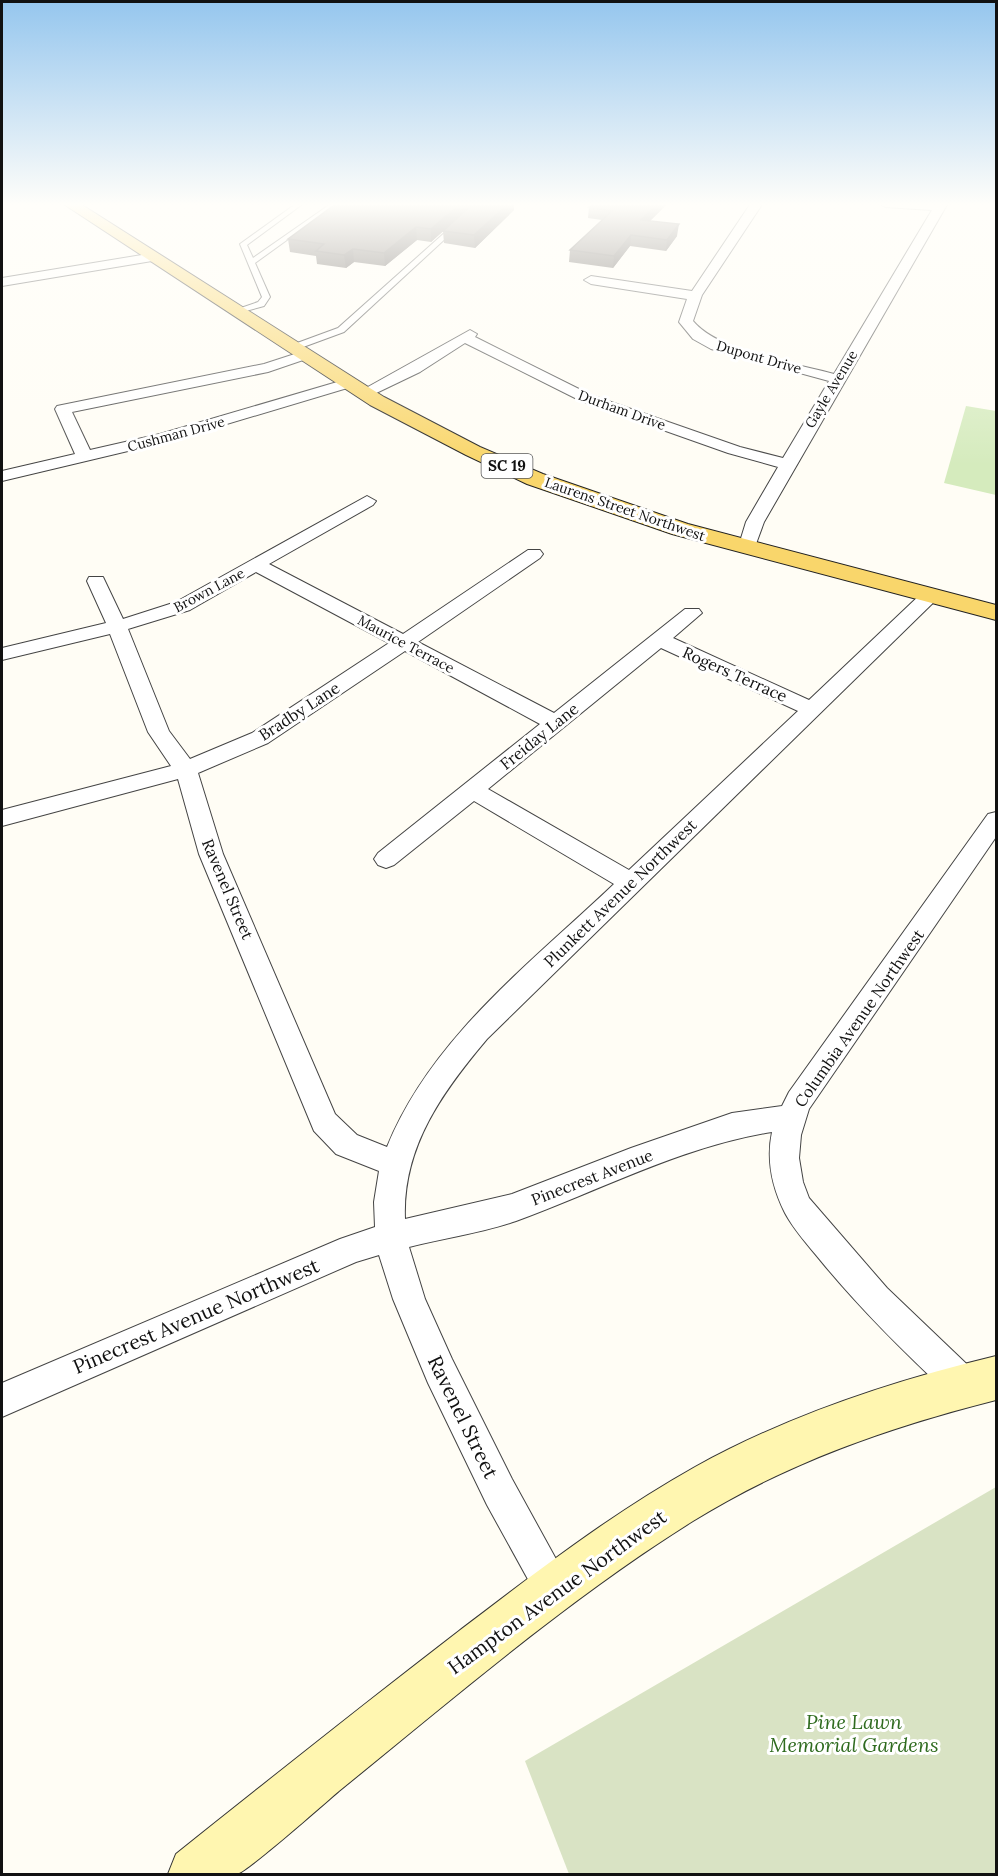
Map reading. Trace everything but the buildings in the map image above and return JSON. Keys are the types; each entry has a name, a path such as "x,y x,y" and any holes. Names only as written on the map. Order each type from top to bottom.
{"main road":[{"name":"Laurens Street Northwest","path":"205,291 357,388 430,430 535,479 680,529 996,613"}],"street":[{"path":"662,291 696,296"},
{"name":"Dupont Drive","path":"700,291 686,312 686,322 692,332 743,356 837,379"},
{"name":"Gayle Avenue","path":"747,548 755,522 890,291"},
{"name":"Cushman Drive","path":"2,476 357,388 415,369 468,336"},
{"name":"Durham Drive","path":"468,336 586,398 734,450 788,464"},
{"path":"85,457 63,409 268,368 298,351"},
{"name":"Brown Lane","path":"2,654 117,626 183,606 367,501"},
{"name":"Bradby Lane","path":"2,818 186,770 276,729 534,554"},
{"name":"Maurice Terrace","path":"256,565 556,723"},
{"name":"Ravenel Street","path":"96,581 117,626 159,732 186,770 211,854 324,1122 345,1145 365,1156 396,1162"},
{"name":"Plunkett Avenue Northwest","path":"392,1236 389,1202 396,1162 417,1113 455,1056 631,883 930,596"},
{"name":"Freiday Lane","path":"386,860 692,613"},
{"name":"Rogers Terrace","path":"659,639 812,709"},
{"path":"473,790 631,883"},
{"name":"Columbia Avenue Northwest","path":"980,1381 879,1305 799,1209 786,1172 784,1153 791,1117 827,1059 996,820"},
{"name":"Pinecrest Avenue","path":"392,1236 513,1208 631,1161 732,1126 791,1117"},
{"name":"Ravenel Street","path":"392,1236 395,1255 424,1337 526,1544 554,1590"},
{"name":"Pinecrest Avenue Northwest","path":"2,1400 351,1249 392,1236"},
{"name":"Hampton Avenue Northwest","path":"196,1875 366,1734 554,1590 662,1514 743,1468 844,1424 980,1381"}],"lane":[{"path":"238,312 265,301 265,291"},
{"path":"298,351 341,330 384,291"}],"green space":[{"path":"966,406 996,411 996,495 944,483"},
{"name":"Pine Lawn Memorial Gardens","path":"996,1487 996,1874 569,1874 525,1761"}]}
